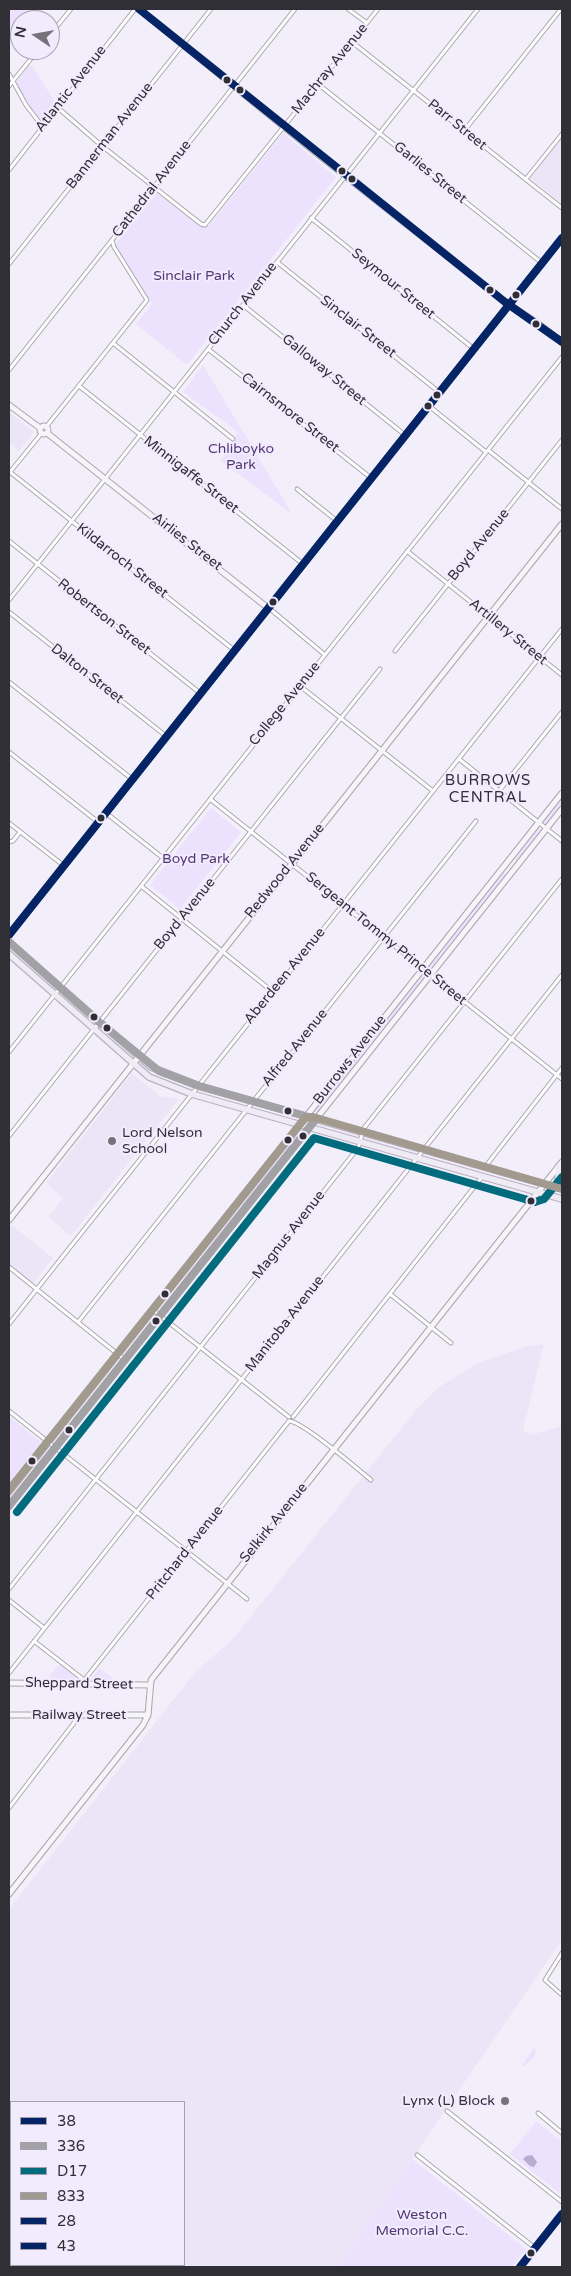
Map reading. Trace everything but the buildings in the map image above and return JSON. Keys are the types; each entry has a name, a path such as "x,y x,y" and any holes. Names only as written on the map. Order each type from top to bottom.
{"main road":[{"path":"9,942 99,1022 159,1072 198,1086 485,1168 562,1188"},
{"path":"9,954 133,1064 155,1081 192,1094 562,1199"},
{"path":"9,961 20,963"},
{"path":"561,1164 558,1180 562,1188"}],"street":[{"path":"60,23 71,9"},
{"name":"Atlantic Avenue","path":"9,170 135,9"},
{"path":"139,9 508,305 540,325 562,342"},
{"name":"Bannerman Avenue","path":"9,264 211,9"},
{"name":"Cathedral Avenue","path":"9,370 295,9"},
{"path":"348,9 367,23"},
{"name":"Machray Avenue","path":"154,187 201,224 207,224 378,9"},
{"name":"Church Avenue","path":"9,600 478,9"},
{"path":"464,131 560,10"},
{"name":"Parr Street","path":"352,42 562,208"},
{"path":"9,86 30,60"},
{"path":"9,74 12,82 42,126"},
{"name":"Garlies Street","path":"318,84 542,263"},
{"path":"58,106 102,146 154,187"},
{"path":"526,179 562,134"},
{"name":"Seymour Street","path":"311,218 474,349"},
{"path":"9,935 562,238"},
{"path":"9,473 147,300 114,247 112,240"},
{"name":"Sinclair Street","path":"276,262 440,392"},
{"name":"Galloway Street","path":"243,305 405,435"},
{"path":"113,343 233,439"},
{"name":"Cairnsmore Street","path":"208,349 371,478"},
{"name":"College Avenue","path":"9,1052 562,357"},
{"name":"Minnigaffe Street","path":"79,386 303,564"},
{"name":"Airlies Street","path":"9,404 106,478 325,655"},
{"path":"429,406 562,509"},
{"name":"Boyd Avenue","path":"395,650 562,440"},
{"name":"Kildarroch Street","path":"9,473 234,650"},
{"path":"297,489 337,521"},
{"name":"Redwood Avenue","path":"9,1220 562,524"},
{"name":"Robertson Street","path":"9,541 200,693"},
{"name":"Artillery Street","path":"407,551 562,675"},
{"name":"Dalton Street","path":"9,612 166,736"},
{"name":"Aberdeen Avenue","path":"9,1324 562,629"},
{"name":"Boyd Avenue","path":"9,1136 380,669"},
{"path":"9,682 132,779"},
{"path":"300,686 433,791"},
{"path":"499,791 562,712"},
{"path":"9,752 98,822"},
{"path":"459,759 562,841"},
{"name":"Burrows Avenue","path":"9,1492 562,793"},
{"name":"Sergeant Tommy Prince Street","path":"210,799 562,1079"},
{"name":"Burrows Avenue","path":"9,1506 562,809"},
{"path":"106,812 163,858"},
{"name":"Alfred Avenue","path":"78,1322 476,821"},
{"path":"9,823 63,865"},
{"path":"9,842 13,841 20,832"},
{"name":"Magnus Avenue","path":"9,1589 358,1148 364,1128 562,879"},
{"path":"141,886 273,992"},
{"name":"Manitoba Avenue","path":"9,1673 562,975"},
{"path":"485,1168 562,1068"},
{"name":"Selkirk Avenue","path":"149,1685 227,1583 561,1164"},
{"name":"Pritchard Avenue","path":"82,1683 483,1176"},
{"path":"9,1268 125,1360"},
{"path":"390,1294 451,1343"},
{"path":"153,1310 371,1480"},
{"path":"9,1411 247,1599"},
{"path":"9,1600 44,1628"},
{"path":"34,1641 82,1683"},
{"name":"Sheppard Street","path":"9,1683 149,1685"},
{"path":"9,1894 148,1716 149,1685"},
{"name":"Railway Street","path":"9,1715 148,1716"},
{"path":"9,1808 80,1715"},
{"path":"562,1953 545,1980 562,1996"},
{"path":"447,2111 562,2202"},
{"path":"538,2113 562,2133"},
{"path":"417,2155 535,2248"},
{"path":"520,2267 562,2214"}],"shaded area":[{"path":"562,137 562,204 530,178"},
{"path":"9,412 34,432 19,451 9,442"},
{"name":"Lord Nelson School","path":"132,1073 160,1096 179,1099 71,1236 48,1217 63,1198 46,1183"},
{"path":"9,1223 53,1258 32,1285 9,1266"},
{"path":"544,1344 523,1430 530,1435 562,1426 562,1940 338,2267 9,2267 9,1909 196,1671 232,1640 416,1410 436,1389 478,1363 524,1347"},
{"path":"532,2155 537,2162 534,2167 530,2166 523,2159 526,2156"}],"green space":[{"path":"9,9 34,9 10,10 10,30"},
{"path":"29,65 32,66 56,103 56,106 42,121 39,121 16,83"},
{"name":"Sinclair Park","path":"283,133 336,177 187,365 136,324 152,304 115,245 157,193 201,227 209,226"},
{"name":"Chliboyko Park","path":"203,365 293,515 221,461 238,432 183,392"},
{"path":"562,798 562,806 545,824 544,821"},
{"name":"Boyd Park","path":"211,808 241,832 180,909 150,885"},
{"path":"538,828 542,830 517,862 514,858"},
{"path":"502,873 507,875 429,970 428,966"},
{"path":"425,973 425,978 318,1112 314,1112 313,1110 420,976"},
{"path":"302,1129 302,1132 162,1309 160,1309 299,1130"},
{"path":"9,1416 41,1442 9,1483"},
{"path":"60,1664 75,1676 75,1679 50,1680 49,1676"},
{"path":"99,1668 115,1680 90,1681"},
{"path":"534,2048 536,2051 534,2057 525,2066 522,2065"},
{"path":"536,2121 562,2142 562,2195 510,2154"},
{"name":"Weston Memorial C.C.","path":"412,2159 526,2249 512,2267 338,2267"}],"transit line":[{"name":"28","path":"139,9 505,302 562,342"},
{"name":"38","path":"9,935 562,238"},
{"name":"336","path":"9,942 99,1022 159,1071 199,1086 316,1119 9,1506"},
{"name":"833","path":"9,1490 305,1118 313,1117 562,1189"},
{"name":"D17","path":"17,1512 314,1138 535,1202 544,1199 562,1177"},
{"name":"43","path":"520,2267 562,2214"}],"place":[{"name":"Lord Nelson School","path":"112,1141"},
{"name":"Lynx (L) Block","path":"505,2101"}],"district":[{"name":"BURROWS CENTRAL","path":"488,790"}]}
